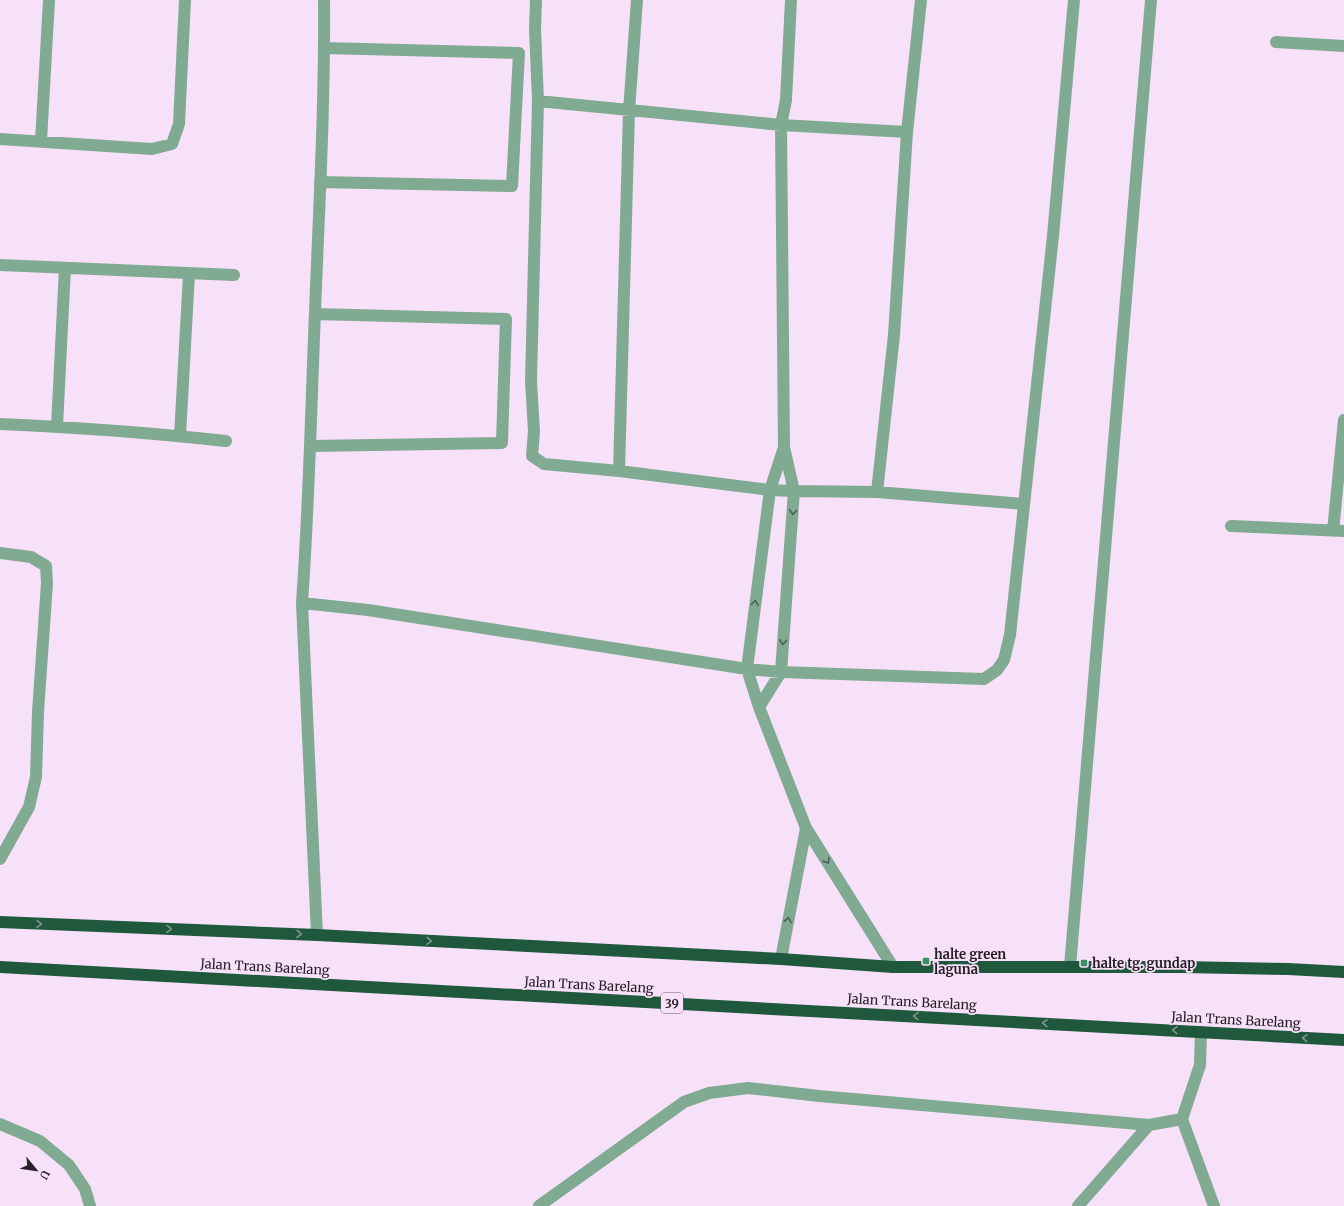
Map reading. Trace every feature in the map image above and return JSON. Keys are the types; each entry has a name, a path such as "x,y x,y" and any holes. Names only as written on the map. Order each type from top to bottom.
{"highway":[{"path":"0,922 317,935 781,959 893,967 1189,967 1344,972"},
{"name":"Jalan Trans Barelang","path":"0,967 1344,1040"}],"street":[{"path":"41,141 49,0"},
{"path":"0,139 152,149 172,144 179,124 185,0"},
{"path":"317,935 302,603 307,536 320,182 324,0"},
{"path":"536,0 535,29 538,101 531,381 534,431 532,456 544,464 619,471 770,490 877,492 1023,504"},
{"path":"619,471 629,111 637,0"},
{"path":"759,708 781,672 794,491 784,447 781,125 786,100 791,0"},
{"path":"877,492 894,335 907,132 921,0"},
{"path":"302,603 368,610 747,670 984,679 997,670 1004,660 1010,635 1023,504 1054,236 1074,0"},
{"path":"1070,968 1151,0"},
{"path":"1276,42 1344,46"},
{"path":"320,182 512,186 519,53 324,48"},
{"path":"538,101 781,125 907,132"},
{"path":"0,265 234,275"},
{"path":"57,426 65,268"},
{"path":"180,436 189,274"},
{"path":"310,446 502,443 506,319 315,314"},
{"path":"1231,526 1339,531 1344,420"},
{"path":"0,424 57,426 226,441"},
{"path":"784,447 770,490 747,670 759,708 806,828 893,967"},
{"path":"0,553 31,557 46,566 47,583 38,712 36,776 30,807 0,859"},
{"path":"781,959 806,828"},
{"path":"1201,1032 1200,1065 1182,1119 1214,1206"},
{"path":"539,1206 684,1102 709,1093 748,1088 819,1096 1149,1125 1182,1119"},
{"path":"0,1124 40,1141 69,1165 85,1189 90,1206"},
{"path":"1078,1206 1149,1125"}],"place":[{"name":"halte green laguna","path":"926,961"},
{"name":"halte tg. gundap","path":"1084,963"}]}
